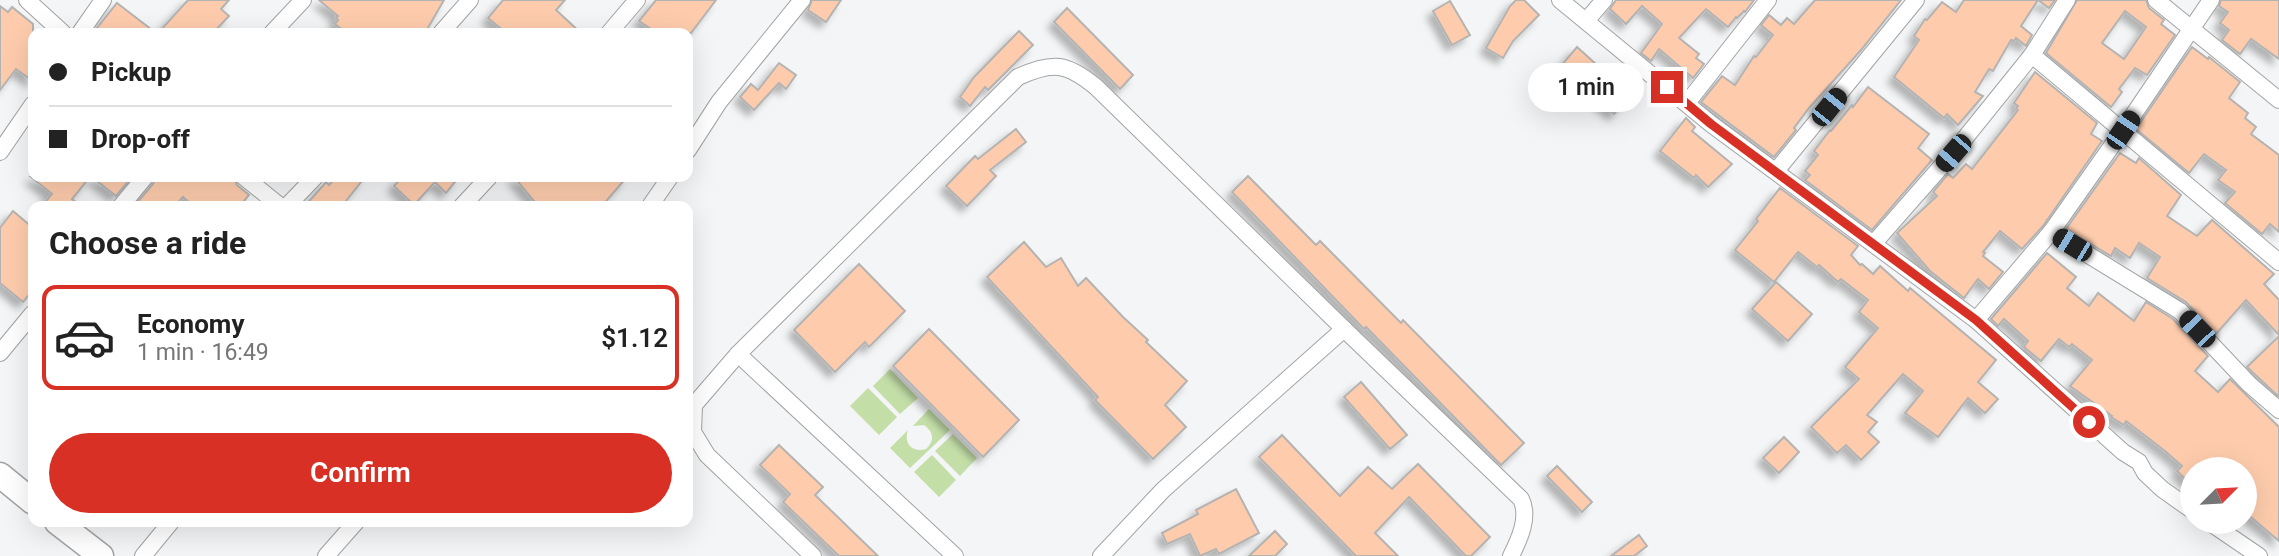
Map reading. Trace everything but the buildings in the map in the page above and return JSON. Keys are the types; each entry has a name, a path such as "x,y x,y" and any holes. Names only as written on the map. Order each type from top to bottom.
{"main road":[{"path":"0,475 28,498"},
{"path":"63,527 101,556"}],"street":[{"path":"27,0 58,28"},
{"path":"83,28 103,0"},
{"path":"277,28 303,0"},
{"path":"445,28 470,0"},
{"path":"613,28 637,0"},
{"path":"693,142 719,103 802,0"},
{"path":"1560,0 1776,172 1976,320 2123,453 2139,462 2162,489 2180,502"},
{"path":"1586,21 1604,0"},
{"path":"1687,103 1768,0"},
{"path":"1776,172 1916,0"},
{"path":"1874,243 1953,153 2032,55 2067,0"},
{"path":"2156,0 2279,100"},
{"path":"1976,320 2051,232 2211,0"},
{"path":"2032,55 2279,262"},
{"path":"813,556 708,455 693,432 694,405 738,355 1018,77 1034,70 1058,67 1076,71 1096,87 1521,499 1525,509 1521,533 1511,556"},
{"path":"0,152 28,111"},
{"path":"125,201 141,182"},
{"path":"250,182 274,201"},
{"path":"292,201 309,182"},
{"path":"467,201 484,182"},
{"path":"653,201 667,182"},
{"path":"2051,232 2180,311 2249,384 2279,410"},
{"path":"0,354 28,319"},
{"path":"1101,556 1163,490 1344,329"},
{"path":"738,355 955,556"},
{"path":"144,556 167,527"},
{"path":"326,556 351,527"},
{"path":"2226,534 2259,556"}],"green space":[{"path":"890,369 918,398 900,414 873,386"},
{"path":"868,388 897,417 879,435 850,406"},
{"path":"929,409 950,430 910,468 890,448 908,430 907,439 910,446 921,450 929,446 932,440 930,431 924,425 913,426"},
{"path":"953,434 977,458 960,476 935,451"},
{"path":"932,455 956,480 939,497 914,472"}],"route":[{"path":"1667,87 1711,124 1976,320 2089,422"}]}
